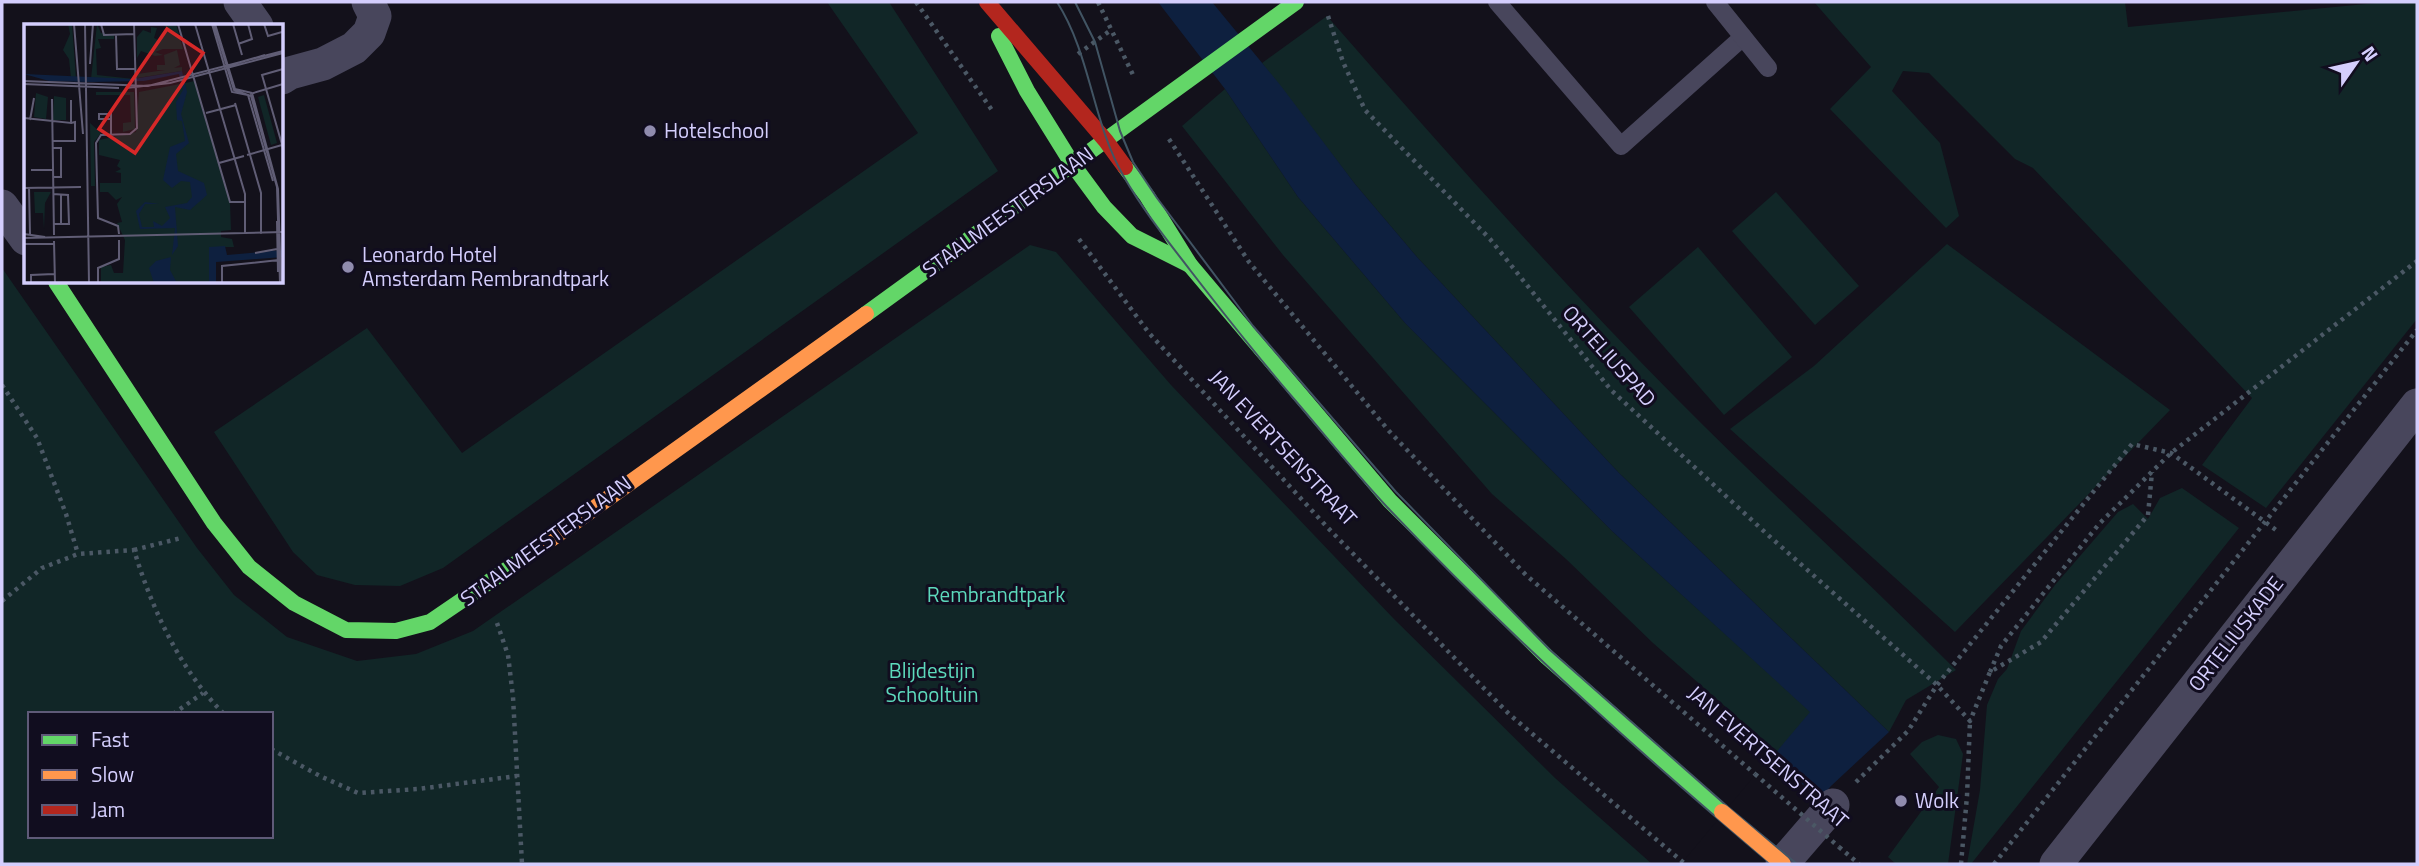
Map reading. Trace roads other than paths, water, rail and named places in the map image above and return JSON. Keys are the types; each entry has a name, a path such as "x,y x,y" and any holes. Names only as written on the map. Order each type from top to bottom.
{"street":[{"path":"240,2 256,24"},
{"path":"284,71 323,64 355,48 369,33 375,16 368,2"},
{"name":"JAN EVERTSENSTRAAT","path":"982,2 1027,91 1073,165 1104,207 1132,236 1190,265"},
{"name":"JAN EVERTSENSTRAAT","path":"987,2 1105,141 1147,196 1190,265 1390,501 1547,657 1783,864"},
{"name":"STAALMEESTERSLAAN","path":"57,284 214,523 249,567 294,603 346,630 396,631 430,622 477,592 1296,2"},
{"path":"2,206 24,236"},
{"name":"ORTELIUSKADE","path":"2056,864 2417,405"},
{"path":"1783,864 1833,805"}],"lane":[{"path":"1497,2 1621,146 1743,37"},
{"path":"1715,2 1769,68"}],"water":[{"path":"1158,2 1212,2 1281,86 1355,184 1417,257 1619,473 1889,732 1831,786 1762,864 1682,864 1810,712 1613,532 1405,323 1298,197 1225,89"}],"tram line":[{"path":"1057,2 1077,44 1105,134 1124,177 1164,236 1267,367 1351,467 1432,554 1622,735 1771,864"},
{"path":"1075,2 1095,42 1120,131 1133,162 1253,326 1396,492 1550,650 1728,807 1797,864"}],"place":[{"name":"Hotelschool","path":"650,131"},
{"name":"Leonardo Hotel Amsterdam Rembrandtpark","path":"348,267"},
{"name":"Wolk","path":"1901,801"}],"park label":[{"name":"Rembrandtpark","path":"996,595"},
{"name":"Blijdestijn Schooltuin","path":"932,683"}]}
